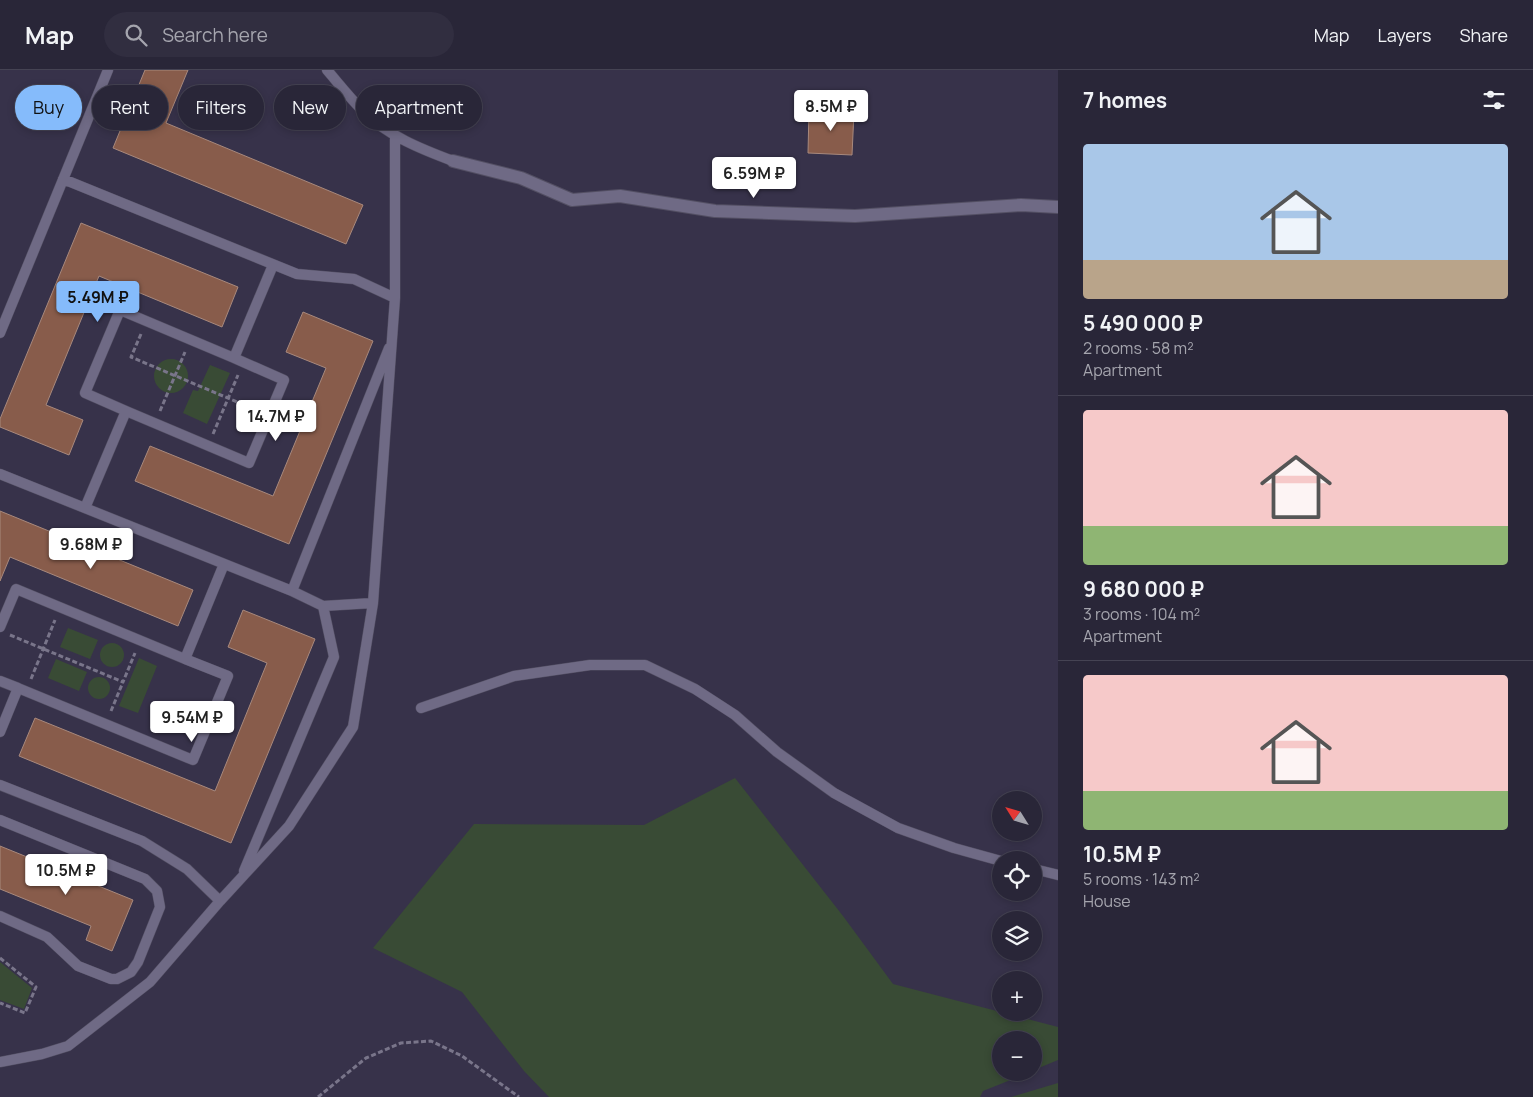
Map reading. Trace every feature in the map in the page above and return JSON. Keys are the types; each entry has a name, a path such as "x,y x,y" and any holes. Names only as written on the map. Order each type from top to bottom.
{"street":[{"path":"453,161 521,178 572,200 620,196 715,211 855,216 1021,206 1058,207"}],"lane":[{"path":"0,333 108,70"},
{"path":"327,70 363,112 395,136 421,150 453,161"},
{"path":"0,1062 42,1054 68,1046 150,982 241,877 289,826 353,727 373,603 395,298 395,136"},
{"path":"63,179 297,274 354,279 395,298"},
{"path":"238,361 273,265"},
{"path":"120,310 238,361 284,380 249,463 85,393 120,310"},
{"path":"292,591 392,339"},
{"path":"85,508 126,411"},
{"path":"0,474 292,591 324,606 373,603"},
{"path":"185,659 224,564"},
{"path":"0,628 16,589 228,676 194,760 0,681"},
{"path":"241,877 334,657 324,606"},
{"path":"421,708 514,676 590,665 646,665 696,689 735,715 777,752 834,793 898,828 954,848 992,859"},
{"path":"0,732 22,690"},
{"path":"0,785 142,841 187,869 220,901"},
{"path":"0,820 144,879 156,891 160,907 138,962 131,972 117,979 110,979 78,966 53,941 39,932 0,916"},
{"path":"1042,871 1058,875"}],"path":[{"path":"146,322 131,357 270,416"},
{"path":"154,423 190,340"},
{"path":"208,446 228,398 238,361"},
{"path":"22,690 44,649 61,608"},
{"path":"9,635 123,682"},
{"path":"106,724 140,640"},
{"path":"0,958 36,987 25,1013 0,1003"},
{"path":"318,1097 366,1058 401,1043 431,1041 462,1056 519,1097"}],"green space":[{"path":"171,359 178,360 183,364 187,369 187,383 183,388 178,392 171,393 164,392 159,388 155,383 154,376 155,369 159,364 164,360"},
{"path":"210,365 230,373 207,424 183,413 193,390 198,391"},
{"path":"68,628 98,640 90,659 60,647"},
{"path":"112,643 120,647 124,655 120,663 112,667 104,663 100,655 104,647"},
{"path":"139,658 157,666 138,713 119,706"},
{"path":"56,659 87,672 79,691 48,678"},
{"path":"95,677 103,677 110,684 110,692 103,699 95,699 88,692 88,684"},
{"path":"735,778 843,916 893,984 992,1010 992,1021 1035,1021 1058,1027 1058,1060 1042,1067 1042,1031 992,1031 992,1081 1008,1081 983,1091 980,1097 549,1097 524,1071 462,992 373,948 474,824 644,825"},
{"path":"0,962 32,988 24,1009 0,1000"},
{"path":"1058,1083 1058,1097 1011,1097"}],"building":[{"path":"145,70 188,70 182,85 178,85 178,94 168,118 168,85 139,85"},
{"path":"809,110 854,112 852,155 808,153"},
{"path":"168,124 178,128 178,130 183,130 363,205 346,244 113,148 120,130 168,130"},
{"path":"81,223 238,287 222,327 99,276 46,405 83,420 69,455 0,427 0,419"},
{"path":"303,312 373,341 289,544 135,481 150,446 273,496 326,368 286,352"},
{"path":"0,511 193,590 178,626 10,557 0,581"},
{"path":"243,610 315,639 231,843 19,756 35,718 215,791 267,663 228,647"},
{"path":"0,846 133,900 112,951 86,940 91,926 0,889"}]}
